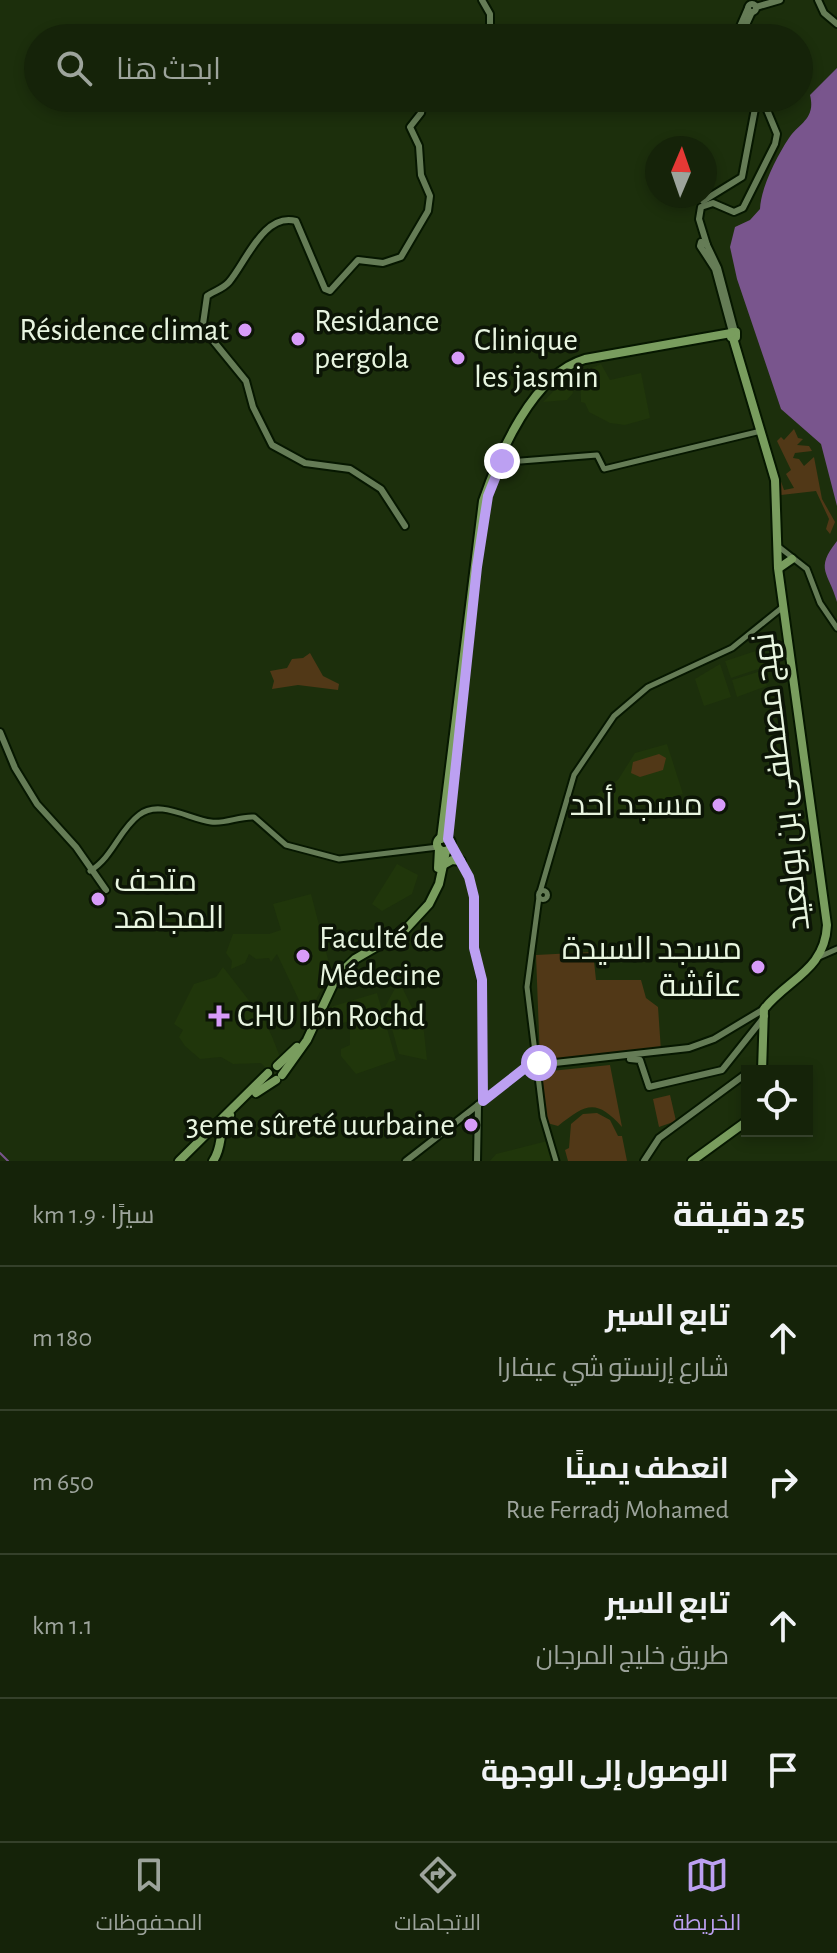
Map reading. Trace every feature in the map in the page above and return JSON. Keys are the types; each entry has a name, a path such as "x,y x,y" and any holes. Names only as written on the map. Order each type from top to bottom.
{"main road":[{"path":"482,0 489,24"},
{"path":"744,24 752,7 761,0"},
{"path":"752,7 780,0"},
{"path":"819,0 824,13 837,22"},
{"path":"405,526 381,489 350,469 305,463 272,445 253,407 246,381 209,337 203,324 207,296 228,283 264,231 287,220 296,221 325,289 330,291 358,260 383,263 401,257 428,211 430,196 421,175 419,146 410,127 421,112"},
{"path":"717,197 742,177 757,112"},
{"path":"717,204 730,212 744,207 775,146 777,134 767,112"},
{"path":"213,1161 224,1122 279,1078 307,1040 337,976 355,959 417,920 435,893 441,866 480,514 503,461 550,381 576,361 731,335 715,269 704,245 698,213 700,208"},
{"name":"نهج مصطفى بن بولعيد","path":"731,335 775,480 778,568 827,925 819,957 762,1015 763,1065"},
{"path":"778,568 784,561 794,559"},
{"path":"0,732 15,768 37,804 74,844 91,871"},
{"path":"179,1161 303,1039 333,975 353,956 414,917 432,892 441,866 460,859"},
{"path":"406,1161 525,1068 638,1059 647,1087 722,1070 762,1015"},
{"path":"574,1062 689,1048 762,1015"},
{"path":"758,1065 763,1061"},
{"path":"277,1066 279,1078"},
{"path":"268,1073 279,1078"},
{"path":"644,1161 659,1138 741,1077"},
{"path":"477,1161 480,1103"},
{"path":"692,1161 741,1125"}],"street":[{"path":"503,461 597,455 604,469 762,431"},
{"path":"777,547 807,569 820,603 837,628"},
{"path":"556,1161 543,1117 535,1065 527,968 545,879 574,775 621,708 648,687 732,648 784,606"},
{"path":"91,871 103,864 139,814 164,810 211,822 254,817 286,845 339,859 442,845 460,859 473,892 474,948 482,980 480,1103"},
{"path":"819,957 837,949"}],"shaded area":[{"path":"837,68 837,506 821,444 781,409 737,279 730,247 735,227 750,220 760,209 766,182 789,138 813,112 813,92"},
{"path":"601,364 610,380 641,373 650,418 625,425 610,423 589,412 585,403 581,402 580,373"},
{"path":"571,373 573,393 567,400 543,402"},
{"path":"794,429 798,438 803,439 797,445 809,446 812,451 795,453 793,458 799,459 804,466 814,457 822,499 835,522 830,534 826,529 829,519 816,491 781,495 779,476 784,490 794,488 786,474 791,470 777,441 781,437 784,440"},
{"path":"837,541 837,602 825,565"},
{"path":"759,650 767,666 731,678 725,661"},
{"path":"310,653 323,676 339,684 338,690 298,685 272,689 274,681 270,671 287,668 292,659 303,658"},
{"path":"720,664 731,697 704,706 695,679"},
{"path":"761,671 767,686 737,697 732,680"},
{"path":"667,744 683,794 599,818 591,798 618,780 635,753"},
{"path":"659,754 666,758 663,770 640,777 631,773 633,762"},
{"path":"397,864 418,875 412,894 382,911 372,904"},
{"name":"Faculté de Médecine","path":"311,894 331,971 307,1017 277,954 271,962 269,958 256,959 249,954 245,963 231,969 232,961 226,953 233,934 269,934 281,930 273,904"},
{"path":"593,952 596,980 641,980 646,998 658,1007 661,1051 540,1060 536,955"},
{"name":"CHU Ibn Rochd","path":"223,967 265,1021 273,1039 280,1057 267,1069 261,1063 233,1064 221,1057 200,1059 179,1037 183,1030 174,1024 194,984 216,977"},
{"path":"399,981 420,1024 423,1023 427,1060 399,1054 389,1018 390,1008 385,1007"},
{"path":"377,993 396,1060 356,1074 341,1056 341,1049 350,1045 350,1021 333,1026 327,1008"},
{"path":"610,1065 622,1127 605,1112 591,1107 558,1126 547,1123 541,1072"},
{"path":"670,1095 676,1121 659,1127 653,1099"},
{"path":"597,1113 610,1120 618,1136 622,1136 627,1161 568,1161 565,1150 569,1148 571,1124 583,1114"},
{"path":"547,1141 553,1161 490,1161 496,1154"}],"waterway":[{"path":"0,1153 8,1161"}],"place":[{"name":"Résidence climat","path":"245,330"},
{"name":"Residance pergola","path":"298,339"},
{"name":"Clinique les jasmin","path":"458,358"},
{"name":"مسجد أحد","path":"719,805"},
{"name":"متحف المجاهد","path":"98,899"},
{"name":"Faculté de Médecine","path":"303,956"},
{"name":"مسجد السيدة عائشة","path":"758,967"},
{"name":"CHU Ibn Rochd","path":"219,1016"},
{"name":"3eme sûreté uurbaine","path":"471,1125"}],"route":[{"path":"502,461 488,496 477,567 448,839 469,877 474,897 473,940 482,980 483,1101 525,1068 539,1063"}]}
